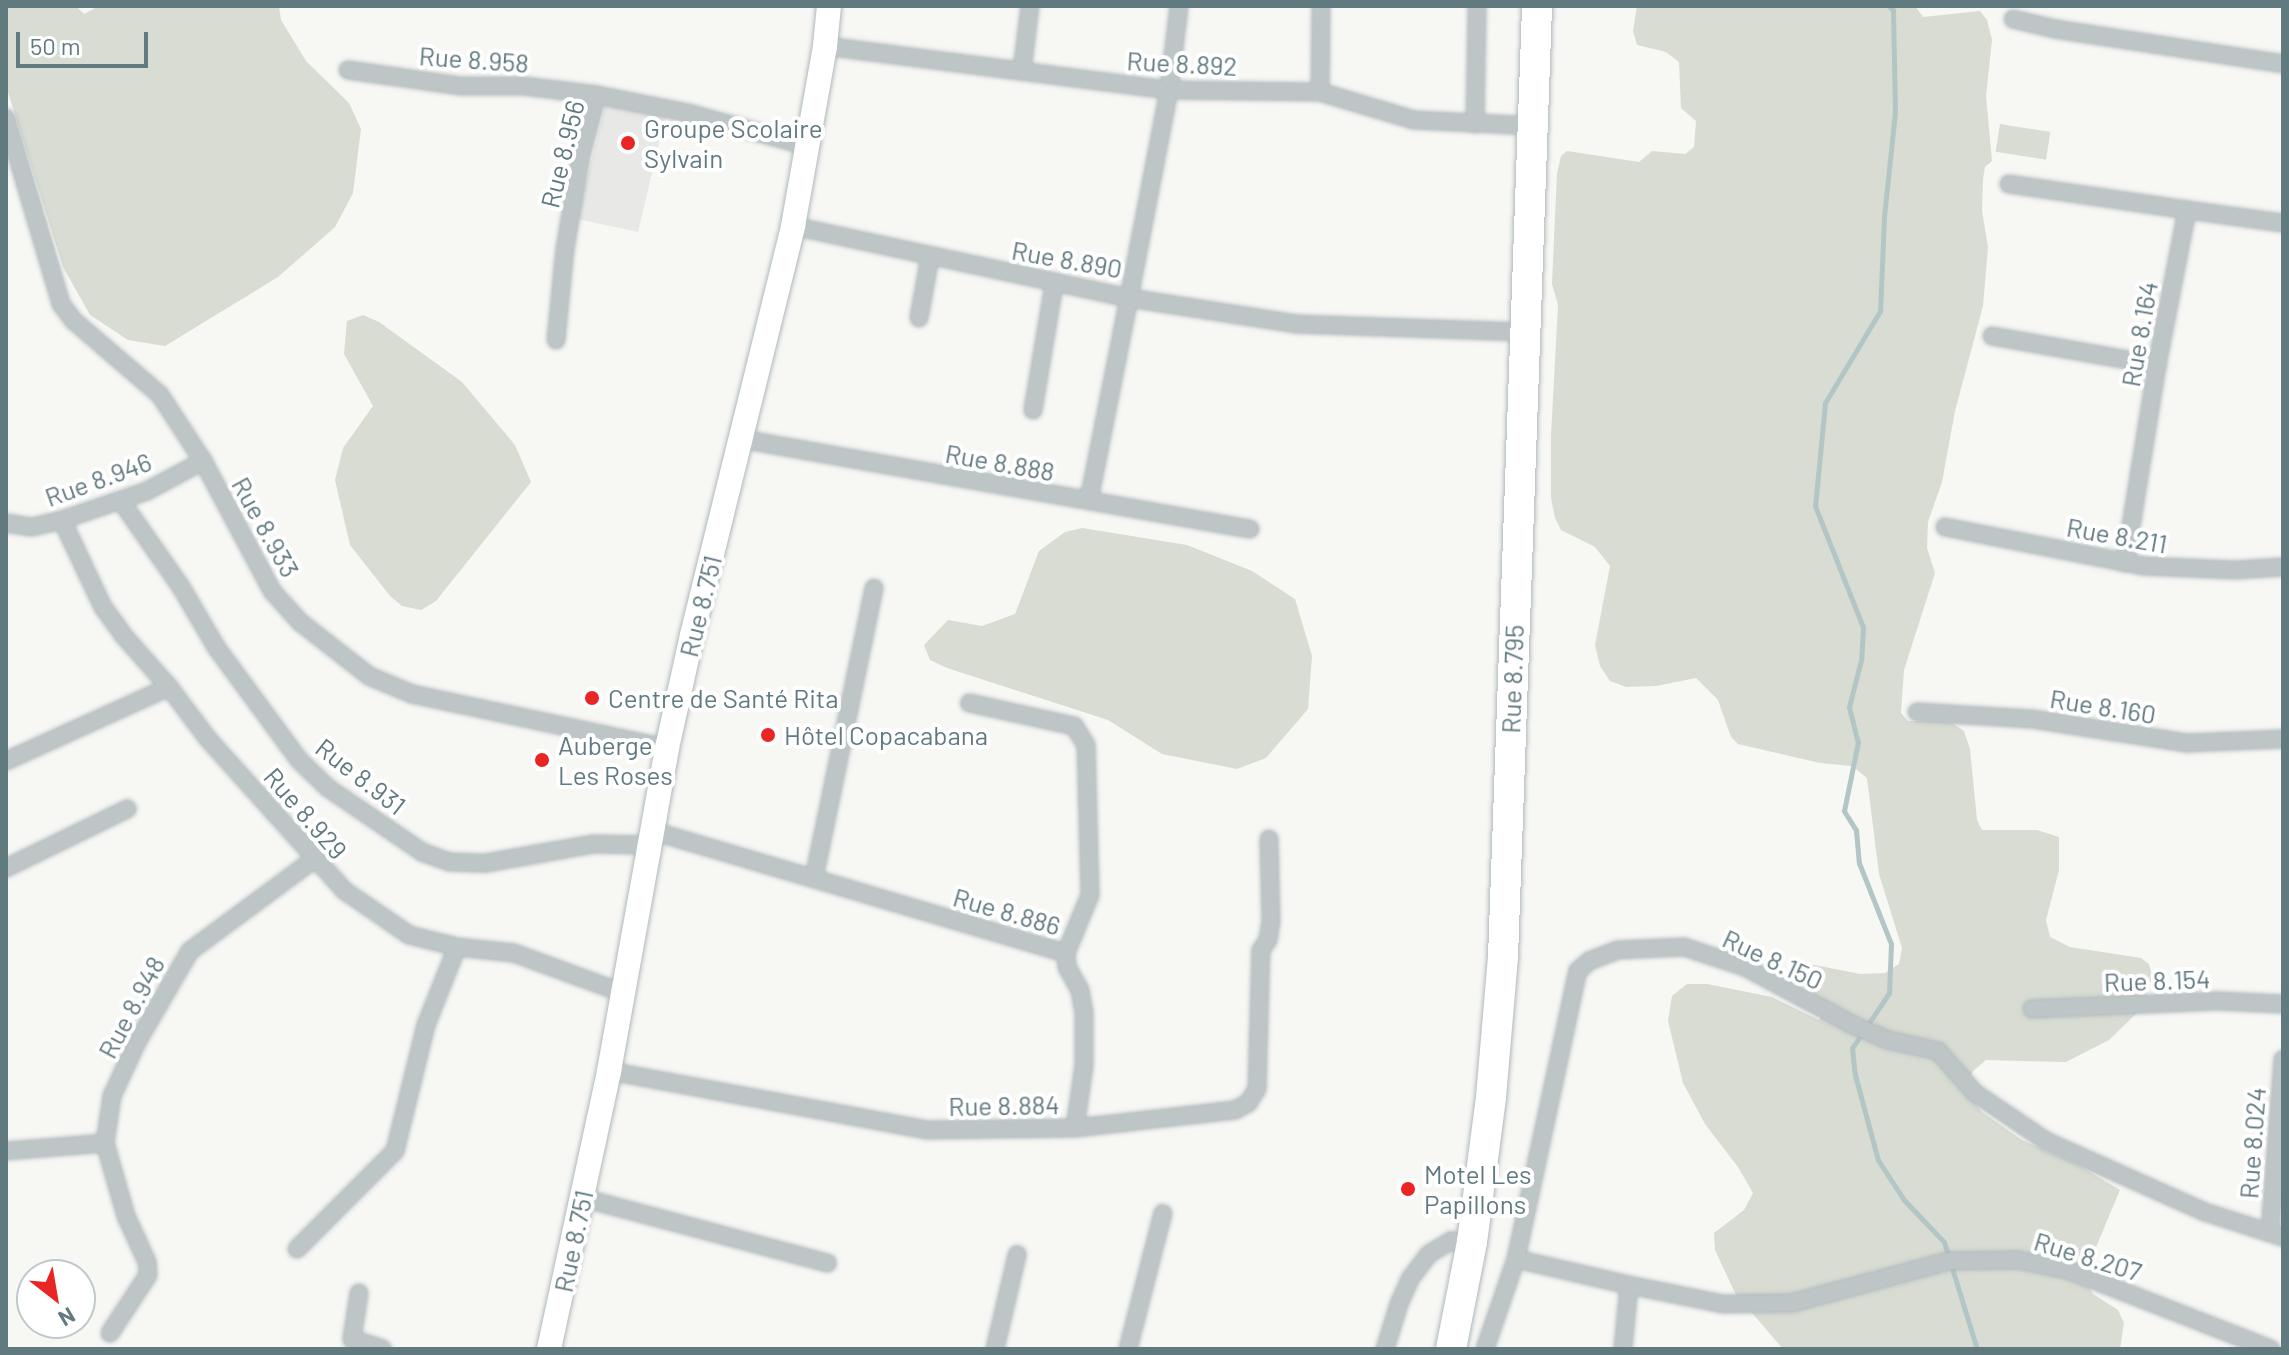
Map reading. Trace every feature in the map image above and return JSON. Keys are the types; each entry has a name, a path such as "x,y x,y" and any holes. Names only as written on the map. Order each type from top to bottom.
{"highway":[{"name":"Rue 8.795","path":"1451,1349 1472,1242 1491,1097 1503,957 1537,6"}],"main road":[{"name":"Rue 8.751","path":"549,1349 609,1071 667,748 793,226 825,46 829,6"}],"street":[{"path":"1022,71 1030,6"},
{"name":"Rue 8.890","path":"793,226 1129,298 1169,90 1179,6"},
{"path":"1320,92 1321,6"},
{"path":"1475,124 1477,6"},
{"path":"2013,19 2055,29 2283,64"},
{"name":"Rue 8.892","path":"825,46 1169,90 1320,92 1414,120 1535,126"},
{"name":"Rue 8.958","path":"348,70 460,86 524,86 597,95"},
{"name":"Rue 8.956","path":"556,340 565,249 581,155 597,95 688,113 807,146"},
{"name":"Rue 8.933","path":"6,118 61,304 74,321 160,395 203,461 272,591 300,622 369,676 443,702 667,748"},
{"path":"2009,184 2283,223"},
{"name":"Rue 8.164","path":"2125,563 2157,365 2187,210"},
{"path":"919,318 930,256"},
{"path":"1033,410 1054,284"},
{"path":"1087,498 1129,298 1296,324 1523,332"},
{"path":"1992,336 2157,365"},
{"name":"Rue 8.888","path":"741,439 1250,529"},
{"name":"Rue 8.946","path":"6,523 32,527 62,520 121,501 203,461"},
{"name":"Rue 8.931","path":"121,501 181,587 216,647 299,760 328,788 422,852 449,862 486,863 594,844 651,838"},
{"name":"Rue 8.929","path":"62,520 103,607 208,739 313,860 345,891 409,935 457,947 514,953 623,993"},
{"name":"Rue 8.211","path":"1945,527 2125,563 2207,570 2283,567"},
{"path":"814,878 874,588"},
{"path":"6,761 169,687"},
{"name":"Rue 8.886","path":"651,838 814,878 1066,953 1090,895 1086,745 1074,726 969,703"},
{"name":"Rue 8.160","path":"1917,712 2032,719 2187,743 2283,739"},
{"path":"6,868 127,809"},
{"name":"Rue 8.884","path":"609,1071 927,1130 1075,1128 1235,1110 1248,1103 1257,1089 1261,950 1268,940 1271,922 1269,839"},
{"name":"Rue 8.948","path":"105,1143 112,1096 137,1042 190,951 313,860"},
{"path":"297,1249 395,1151 426,1025 457,947"},
{"name":"Rue 8.150","path":"1485,1349 1516,1259 1578,971 1589,961 1617,950 1684,947 1745,967 1888,1040 1938,1051 1975,1093 2046,1141 2205,1212 2276,1234"},
{"path":"1066,953 1067,967 1080,990 1084,1013 1084,1065 1075,1128"},
{"name":"Rue 8.154","path":"2032,1009 2217,1001 2283,1004"},
{"name":"Rue 8.024","path":"2276,1234 2283,1059"},
{"path":"6,1151 105,1143 126,1216 147,1262 148,1275 110,1333"},
{"path":"583,1198 828,1263"},
{"path":"1128,1349 1163,1213"},
{"path":"1385,1349 1410,1279 1429,1254 1451,1241 1472,1242"},
{"path":"995,1349 1017,1255"},
{"name":"Rue 8.207","path":"1516,1259 1723,1304 1792,1303 1949,1261 2018,1260 2068,1270 2271,1349"},
{"path":"1623,1349 1629,1285"},
{"path":"359,1293 352,1339 382,1349"}],"shaded area":[{"path":"6,6 76,6 84,14 99,6 279,6 281,20 306,61 349,103 361,129 353,193 335,227 278,277 165,346 128,340 90,315 63,267 6,86"},
{"path":"1637,6 1915,6 1923,17 1980,11 1987,20 1992,40 1986,96 1992,161 1985,167 1983,179 1982,211 1988,247 1983,306 1955,411 1942,482 1928,522 1927,548 1935,573 1904,670 1901,713 1908,721 1949,721 1964,731 1970,749 1977,820 1982,830 2037,830 2059,837 2059,870 2046,920 2050,937 2070,947 2141,958 2149,964 2152,975 2150,986 2138,1012 2109,1040 2066,1062 1986,1060 1973,1071 1967,1085 1967,1093 1982,1112 2022,1140 2078,1165 2120,1190 2094,1252 2087,1283 2093,1294 2118,1310 2124,1323 2120,1349 1783,1349 1735,1293 1715,1250 1714,1233 1744,1210 1753,1193 1738,1167 1705,1124 1683,1083 1668,1021 1672,996 1687,984 1707,984 1772,997 1819,1020 1823,1014 1822,1005 1802,979 1798,967 1810,964 1860,974 1885,973 1899,964 1902,948 1879,874 1867,778 1852,766 1820,763 1738,744 1731,737 1718,700 1696,678 1656,686 1626,687 1610,681 1600,666 1595,645 1610,566 1595,547 1561,530 1555,518 1551,498 1551,435 1558,305 1552,284 1557,173 1561,156 1567,151 1639,162 1652,151 1685,154 1694,147 1696,121 1681,108 1679,62 1666,52 1637,45 1633,31"},
{"name":"Groupe Scolaire Sylvain","path":"609,104 666,114 638,232 577,219 605,107"},
{"path":"2000,124 2050,132 2046,160 1996,152"},
{"path":"363,315 379,322 462,382 515,445 531,482 436,601 421,610 402,606 390,596 350,545 335,480 343,448 373,406 344,354 347,321"},
{"path":"1082,528 1187,545 1252,571 1295,599 1312,656 1308,709 1266,758 1237,769 1162,754 1108,720 930,660 924,645 948,620 982,626 1015,614 1039,551 1065,532"}],"waterway":[{"path":"1889,6 1893,10 1895,112 1884,217 1880,311 1825,403 1815,506 1863,627 1861,660 1849,707 1858,742 1844,811 1856,830 1859,863 1891,944 1889,993 1852,1048 1855,1075 1878,1160 1904,1200 1944,1242 1977,1349"}],"place":[{"name":"Groupe Scolaire Sylvain","path":"628,143"},
{"name":"Centre de Santé Rita","path":"592,698"},
{"name":"Hôtel Copacabana","path":"768,735"},
{"name":"Auberge Les Roses","path":"542,760"},
{"name":"Motel Les Papillons","path":"1408,1189"}]}
